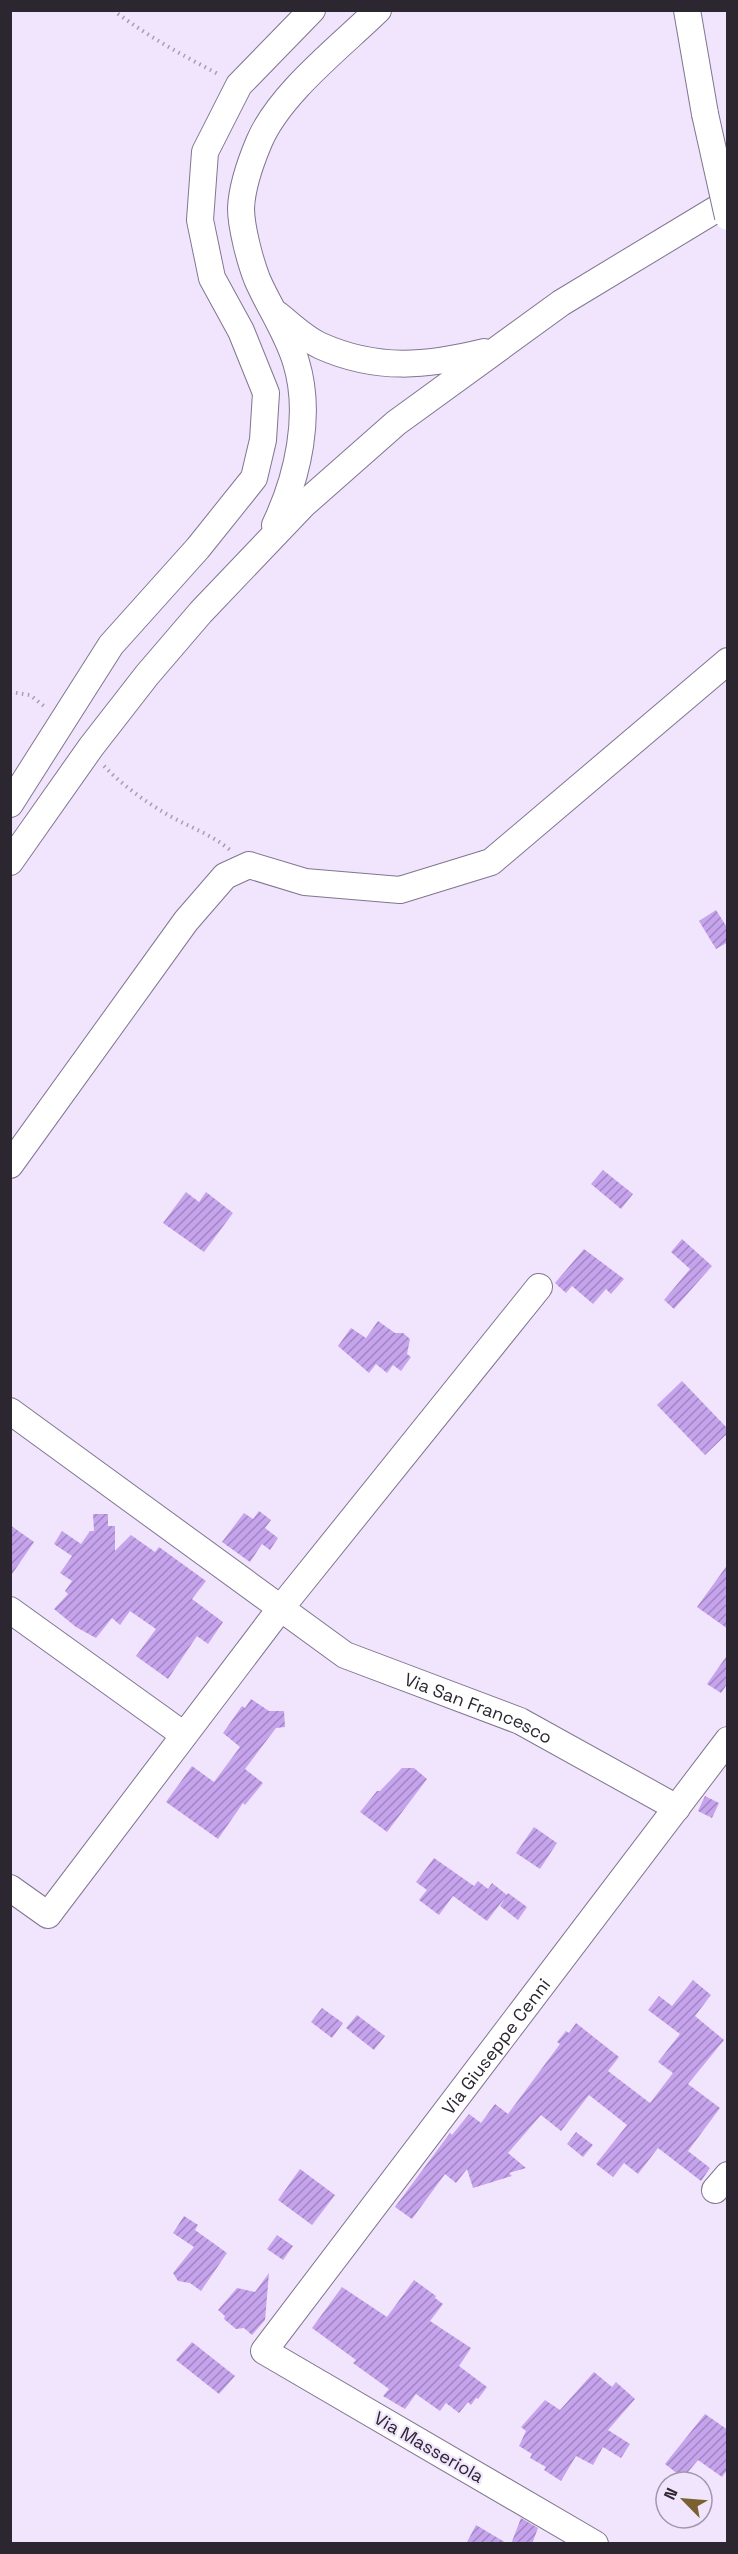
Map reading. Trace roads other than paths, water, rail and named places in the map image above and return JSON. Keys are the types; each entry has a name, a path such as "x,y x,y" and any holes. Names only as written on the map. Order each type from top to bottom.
{"street":[{"path":"10,804 111,645 198,548 254,478 263,440 266,393 241,331 212,278 200,220 205,152 239,85 312,10"},
{"path":"267,542 290,495 299,449 303,398 296,362 275,311 257,279 249,250 242,208 248,177 260,141 281,105 378,10"},
{"path":"687,10 705,114 728,217"},
{"path":"10,862 91,747 147,675 201,612 303,505 396,423 561,303 728,202"},
{"path":"275,311 299,333 321,346 372,361 404,365 441,363 497,349"},
{"path":"10,1165 186,921 225,876 249,865 305,882 400,890 491,862 728,661"},
{"path":"10,1888 48,1915 280,1609 539,1287"},
{"name":"Via San Francesco","path":"10,1411 345,1655 520,1721 678,1808"},
{"path":"10,1610 184,1735"},
{"name":"Via Giuseppe Cenni","path":"264,2351 728,1740"},
{"name":"Via Masseriola","path":"264,2351 595,2544"}]}
